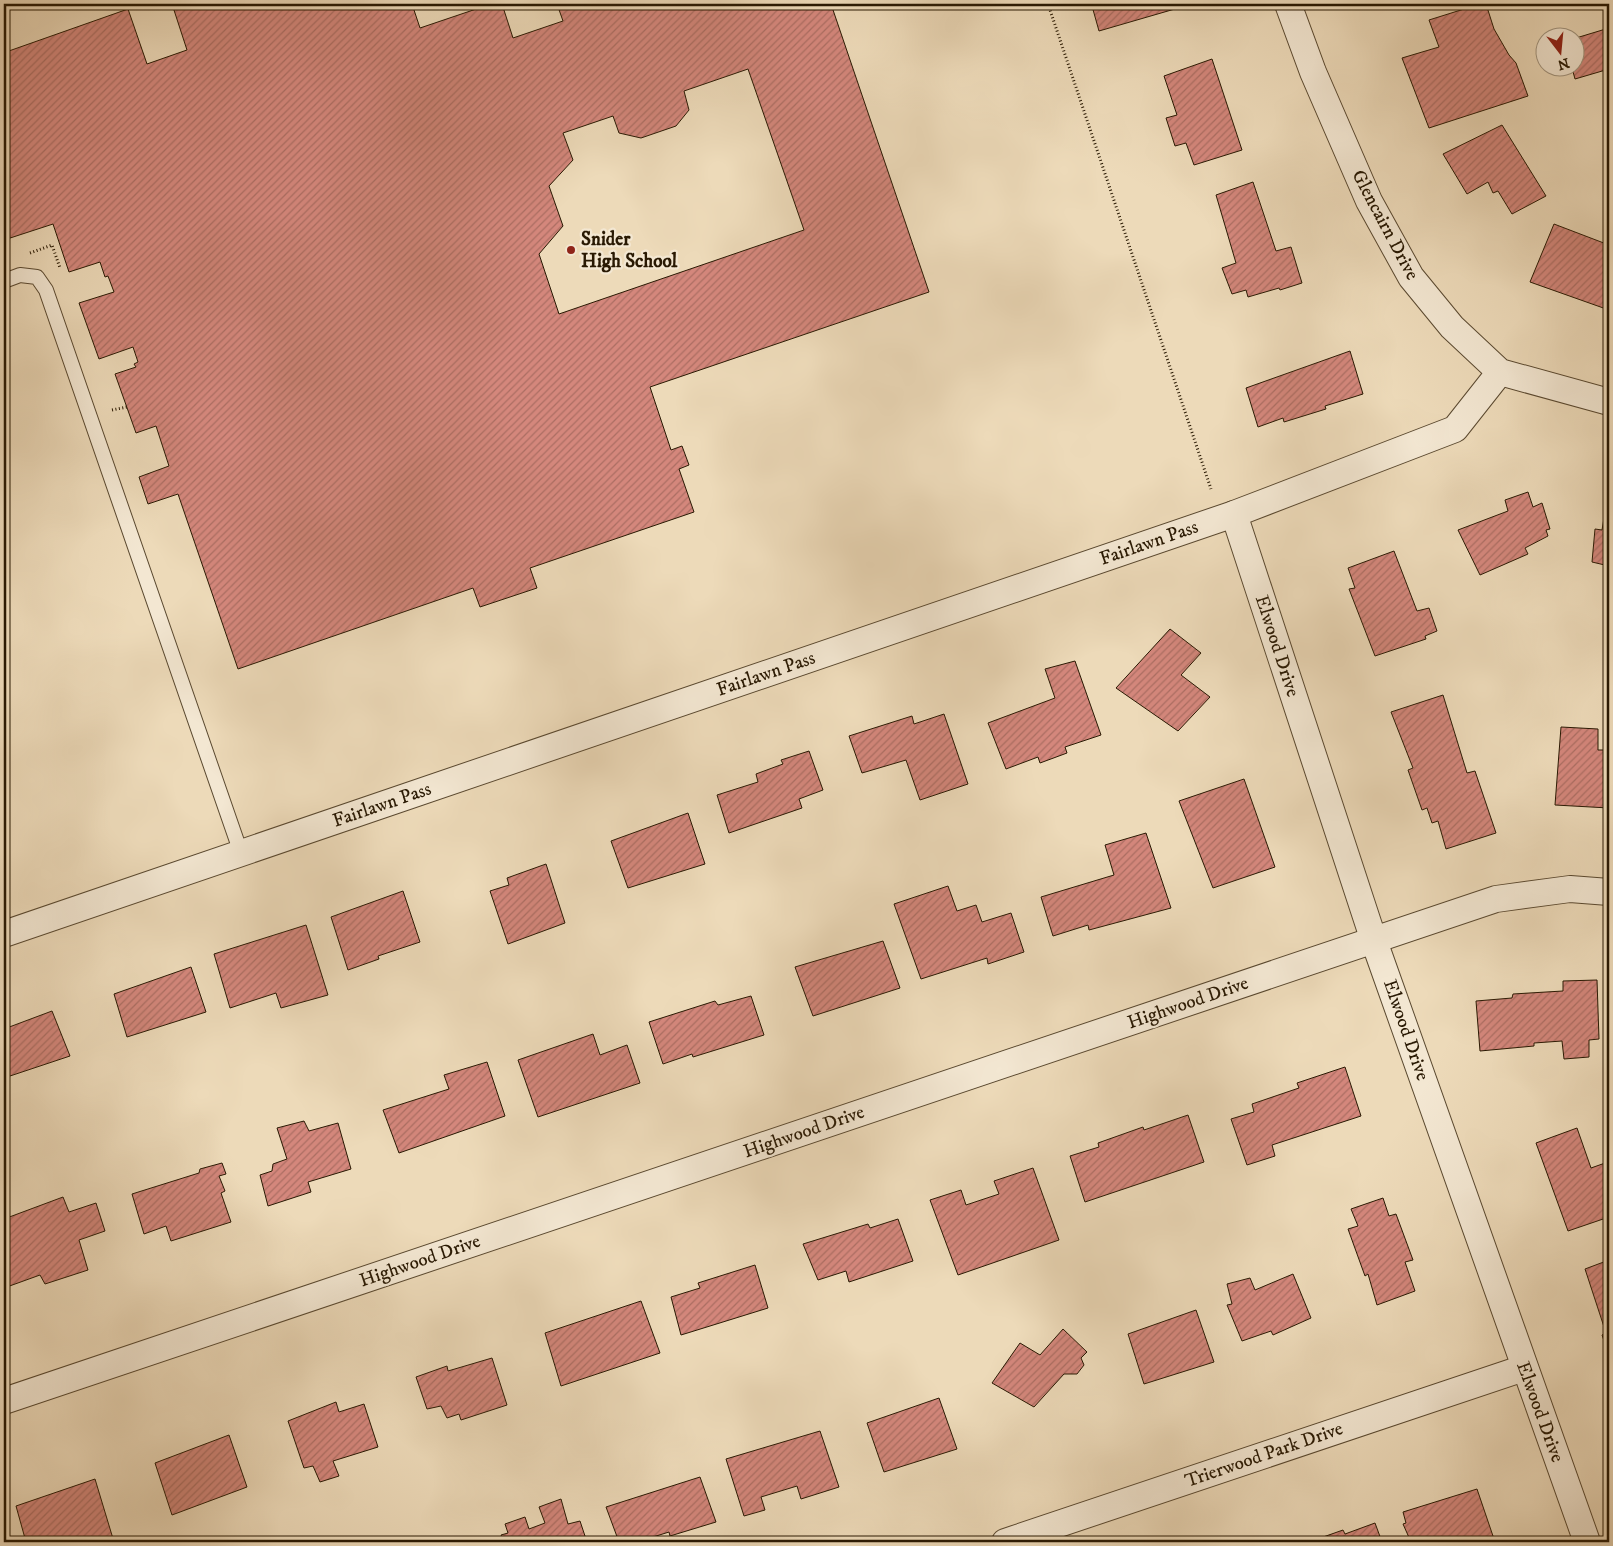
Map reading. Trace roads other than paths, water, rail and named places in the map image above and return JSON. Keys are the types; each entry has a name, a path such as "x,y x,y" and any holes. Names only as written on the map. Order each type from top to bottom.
{"street":[{"name":"Glencairn Drive","path":"1288,4 1313,72 1369,201 1411,277 1452,327 1500,372 1609,402"},
{"name":"Fairlawn Pass","path":"4,934 1234,514 1455,429 1500,372"},
{"name":"Elwood Drive","path":"1234,514 1374,941 1587,1542"},
{"name":"Highwood Drive","path":"4,1401 1496,899 1570,889 1609,892"},
{"name":"Trierwood Park Drive","path":"1005,1542 1524,1368"}],"lane":[{"path":"4,281 20,275 37,277 46,290 242,853"}],"place":[{"name":"Snider High School","path":"571,250"}]}
